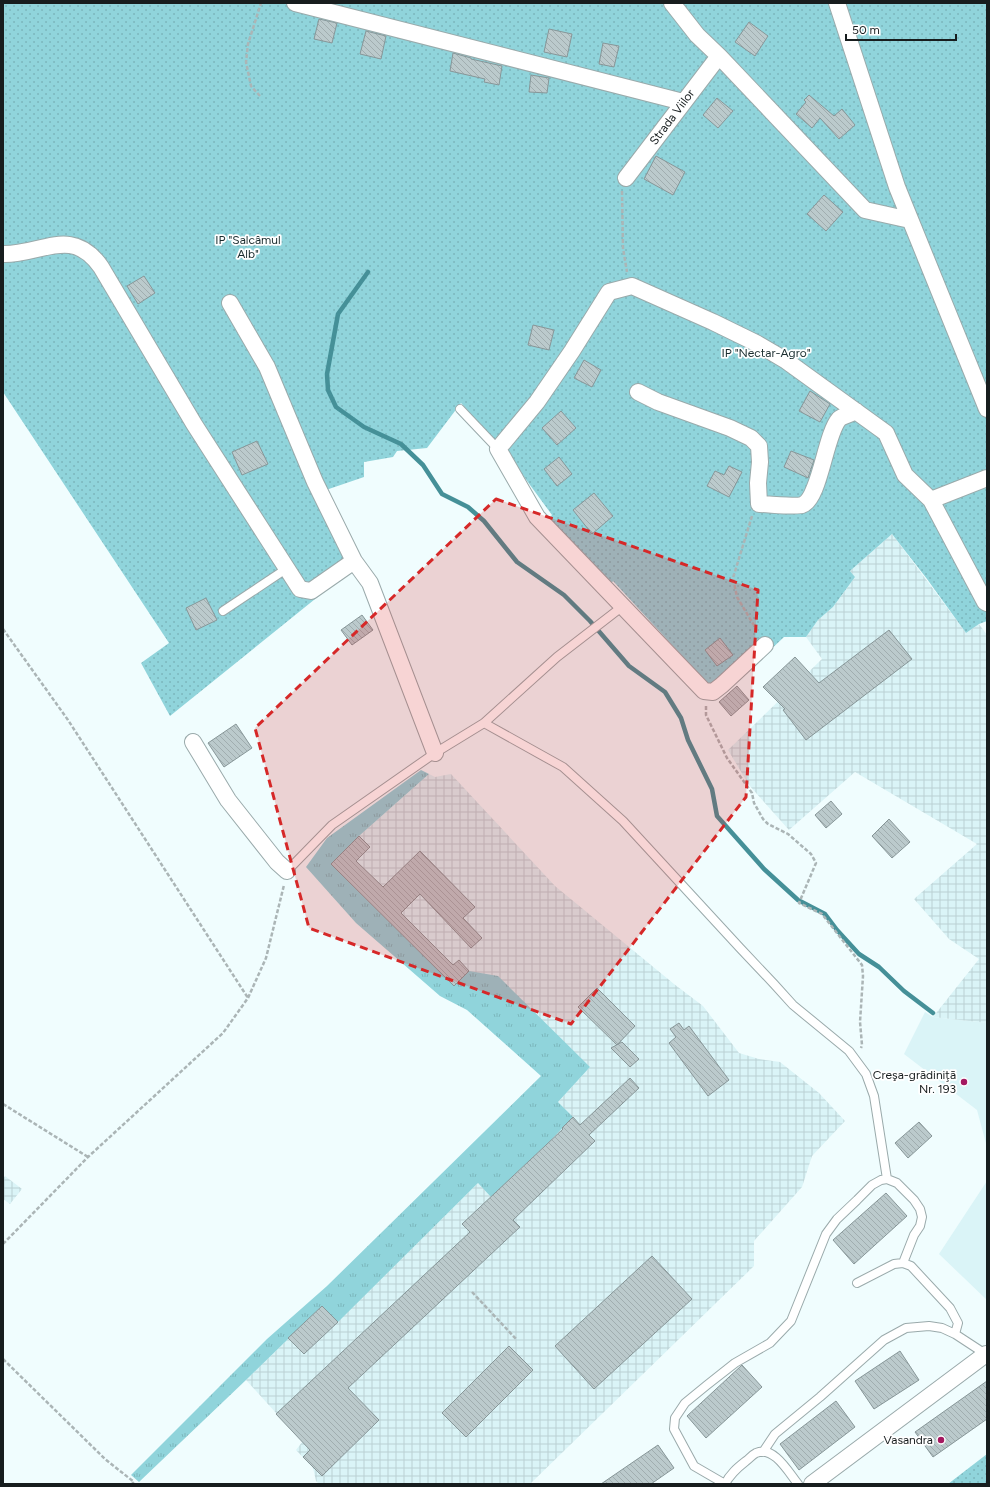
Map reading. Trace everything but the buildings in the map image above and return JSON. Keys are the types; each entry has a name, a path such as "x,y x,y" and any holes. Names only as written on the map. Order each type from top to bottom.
{"street":[{"path":"295,3 683,102"},
{"path":"672,3 697,35 719,56 865,210 910,220"},
{"path":"837,3 897,187 987,409"},
{"name":"Strada Viilor","path":"626,178 719,56"},
{"path":"3,254 15,254 65,244 85,250 94,258 194,424 300,589 311,591 354,561"},
{"path":"765,645 713,692 704,691 537,517 498,449 536,402 572,351 609,292 632,286 713,322 785,360 886,433 905,475 932,500 985,602 987,603"},
{"path":"230,303 267,367 315,482 354,561 370,583 435,753"},
{"path":"638,392 658,402 730,428 751,438 759,446 760,462 758,483 760,504 802,506 808,501 814,491 833,430 840,418 856,412"},
{"path":"932,500 987,478"},
{"path":"193,742 228,800 287,871"},
{"path":"812,1484 986,1354"}],"lane":[{"path":"460,409 498,449"},
{"path":"223,611 286,569"},
{"path":"287,871 332,825 435,753 484,723 557,657 623,606"},
{"path":"484,723 563,767 623,821 793,1006 849,1051 866,1074 874,1096 886,1179"},
{"path":"798,1484 777,1458 770,1453 763,1452 755,1454 730,1474 725,1484 694,1466 674,1429 675,1418 685,1403 735,1363 770,1343 791,1321 826,1234 872,1185 881,1180 886,1179 897,1184 914,1200 920,1209 922,1217 920,1226 914,1235 903,1263"},
{"path":"857,1283 894,1264 903,1263 911,1266 950,1308 958,1323 955,1334"},
{"path":"763,1452 775,1434 820,1397 884,1340 906,1328 918,1326 942,1328 955,1334 986,1354"}],"path":[{"path":"260,96 251,86 246,62 248,44 261,3"},
{"path":"626,178 622,185 623,248 627,273 632,286"},
{"path":"760,504 753,513 733,578 737,597 765,645"},
{"path":"3,629 68,720 248,998"},
{"path":"713,692 706,704 706,715 727,758 752,793 754,803 762,819 768,824 788,834 811,854 816,863 799,903 822,914 862,965 863,976 860,1022 862,1045 856,1060"},
{"path":"3,1244 88,1157 222,1033 248,998 266,958 287,871"},
{"path":"3,1104 88,1157"},
{"path":"472,1292 517,1340"},
{"path":"3,1360 105,1459 133,1483"}],"highlighted area":[{"path":"496,499 758,590 746,797 571,1024 309,928 255,728"}],"shaded area":[{"path":"892,534 966,633 979,624 987,635 987,1023 933,1017 979,959 949,939 914,899 977,844 855,772 789,830 749,785 728,750 822,659 806,637 818,620 833,607 855,577 850,571"},
{"path":"429,774 435,777 451,774 555,886 703,1006 739,1053 759,1059 780,1062 819,1093 845,1121 812,1156 802,1187 754,1241 754,1266 530,1484 319,1484 316,1481 313,1468 296,1450 303,1441 246,1380 322,1306 338,1321 478,1183 491,1196 573,1118 558,1102 590,1067 454,986 331,864 359,836"},
{"name":"Creşa-grădiniţă Nr. 193","path":"925,1012 933,1017 987,1023 987,1147 977,1110 904,1054"},
{"path":"5,1176 22,1189 10,1204 3,1199 3,1179"},
{"path":"987,1181 987,1300 939,1254"}],"green space":[{"path":"3,3 987,3 987,621 979,624 966,633 892,534 850,571 855,577 833,607 818,620 806,637 784,637 765,655 714,683 708,684 613,581 609,587 548,520 552,515 508,455 461,403 427,448 397,451 393,457 364,462 364,477 323,491 361,562 170,716 141,663 169,643 3,392"},
{"path":"421,770 429,774 359,836 331,864 454,986 469,971 498,976 590,1067 558,1102 573,1117 491,1197 478,1183 338,1322 322,1306 139,1482 131,1475 267,1339 327,1286 541,1076 467,1010 440,996 356,923 306,867 327,838"},
{"path":"987,1454 987,1484 948,1484"}],"waterway":[{"path":"368,272 338,314 327,374 328,390 336,407 364,427 401,444 423,465 442,494 468,507 484,521 517,562 564,595 590,621 629,666 665,692 681,718 688,740 712,789 717,816 764,869 798,900 825,914 837,930 859,954 879,967 904,991 933,1013"}],"place":[{"name":"Creşa-grădiniţă Nr. 193","path":"964,1082"},
{"name":"Vasandra","path":"941,1440"}],"park label":[{"name":"IP \"Salcâmul Alb\"","path":"248,247"},
{"name":"IP \"Nectar-Agro\"","path":"766,353"}]}
